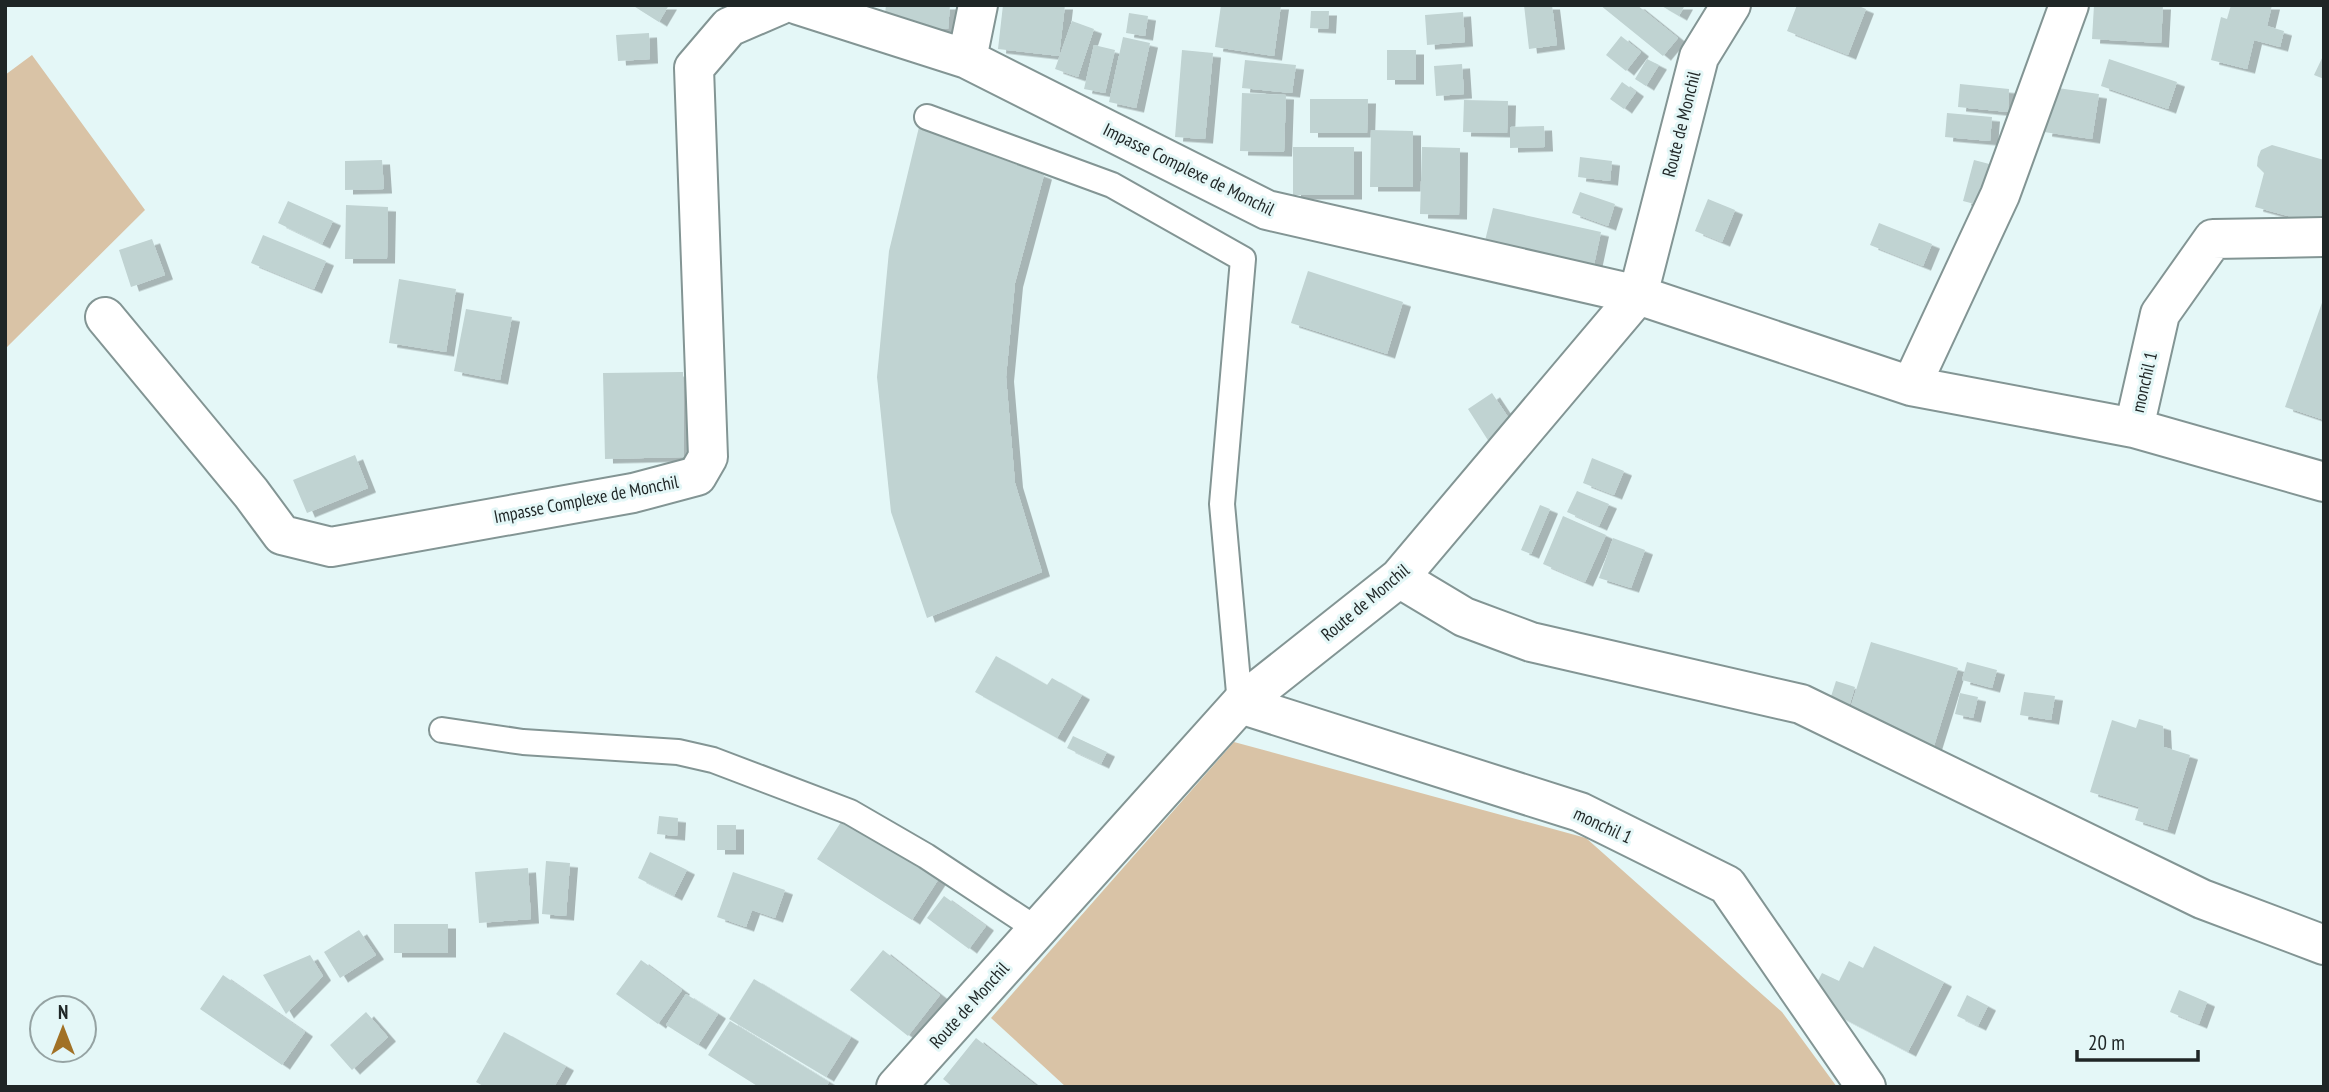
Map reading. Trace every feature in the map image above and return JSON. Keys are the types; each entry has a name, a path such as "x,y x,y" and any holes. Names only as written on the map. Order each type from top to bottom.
{"street":[{"name":"Impasse Complexe de Monchil","path":"105,317 251,493 282,535 331,547 633,493 697,476 708,457 694,68 729,27 780,5"},
{"name":"Impasse Complexe de Monchil","path":"798,5 967,59 1267,210 1637,295 1911,386"},
{"path":"967,59 978,5"},
{"name":"Route de Monchil","path":"896,1087 1240,704 1399,579 1637,295 1699,57 1731,5"},
{"path":"1911,386 2000,195 2069,5"},
{"name":"monchil 1","path":"1911,386 2134,428 2160,314 2213,239 2324,237"},
{"path":"2134,428 2324,482"},
{"path":"1399,579 1464,617 1531,642 1801,704 2202,899 2324,945"},
{"name":"monchil 1","path":"1240,704 1580,812 1727,885 1866,1087"}],"lane":[{"path":"928,117 1112,185 1243,259 1222,504 1240,704"},
{"path":"442,730 523,742 678,752 713,760 850,812 926,856 1038,930"}],"shaded area":[{"path":"32,55 145,210 5,349 5,75"},
{"path":"1234,742 1586,838 1782,1012 1837,1087 1066,1087 991,1018"}],"building":[{"path":"632,5 669,5 659,22"},
{"path":"886,5 950,5 948,29 884,23"},
{"path":"1003,5 1065,5 1059,56 998,49"},
{"path":"1221,5 1281,5 1274,56 1215,47"},
{"path":"1524,5 1552,5 1557,45 1529,49"},
{"path":"1600,5 1637,5 1678,38 1663,56"},
{"path":"1660,5 1685,5 1679,16"},
{"path":"1797,5 1856,5 1866,9 1848,55 1787,31"},
{"path":"2094,5 2163,5 2161,43 2092,39"},
{"path":"2231,5 2272,5 2267,26 2284,31 2280,47 2254,40 2247,69 2211,60 2221,17 2227,19"},
{"path":"1311,11 1329,11 1328,29 1310,28"},
{"path":"1463,12 1465,42 1427,45 1425,15"},
{"path":"1129,13 1148,16 1145,36 1126,33"},
{"path":"1072,21 1094,29 1078,77 1055,69"},
{"path":"649,33 650,59 618,61 616,35"},
{"path":"1621,36 1641,52 1626,71 1606,55"},
{"path":"1123,37 1150,43 1136,108 1109,102"},
{"path":"1094,45 1115,50 1105,93 1084,89"},
{"path":"1182,50 1213,53 1205,139 1175,137"},
{"path":"1387,50 1416,50 1416,80 1387,80"},
{"path":"2324,54 2324,79 2314,75"},
{"path":"1647,59 1659,65 1646,86 1635,79"},
{"path":"2109,59 2177,82 2168,109 2101,86"},
{"path":"1245,60 1296,65 1292,93 1242,88"},
{"path":"1462,64 1464,94 1436,96 1434,66"},
{"path":"1622,82 1636,92 1624,109 1610,99"},
{"path":"1960,84 2009,89 2008,112 1958,107"},
{"path":"2051,87 2099,94 2092,139 2044,132"},
{"path":"1242,93 1286,95 1284,152 1240,151"},
{"path":"1310,99 1368,99 1367,133 1310,133"},
{"path":"1464,100 1508,101 1507,133 1463,132"},
{"path":"1947,113 1992,117 1990,141 1945,137"},
{"path":"1544,126 1545,147 1510,148 1510,127"},
{"path":"919,127 1044,175 1015,283 1006,377 1015,483 1042,572 927,618 891,512 877,377 889,251"},
{"path":"1371,130 1413,131 1413,187 1370,187"},
{"path":"2272,145 2324,160 2324,226 2255,207 2264,173 2257,166 2258,157 2261,150"},
{"path":"1293,147 1354,147 1354,195 1293,195"},
{"path":"1422,147 1460,148 1459,215 1420,214"},
{"path":"1580,157 1612,161 1610,181 1578,177"},
{"path":"382,160 384,189 345,190 345,161"},
{"path":"1974,160 1997,166 1986,207 1963,201"},
{"path":"1580,192 1615,204 1608,226 1572,213"},
{"path":"1708,199 1735,210 1722,242 1695,231"},
{"path":"288,201 333,221 322,244 278,223"},
{"path":"346,205 388,207 387,259 345,259"},
{"path":"1493,208 1601,232 1592,274 1483,249"},
{"path":"1879,223 1932,244 1923,266 1870,245"},
{"path":"263,235 326,261 314,289 251,263"},
{"path":"152,239 165,275 131,287 119,250"},
{"path":"1308,271 1403,302 1387,354 1291,323"},
{"path":"399,279 456,289 446,352 389,343"},
{"path":"2324,297 2324,420 2285,407"},
{"path":"466,309 512,317 500,380 454,371"},
{"path":"683,372 684,457 605,459 603,373"},
{"path":"1492,393 1516,429 1491,445 1468,409"},
{"path":"355,455 368,488 307,513 293,480"},
{"path":"1592,458 1624,471 1614,495 1583,483"},
{"path":"1577,491 1609,504 1599,526 1567,512"},
{"path":"1540,505 1550,509 1531,554 1521,550"},
{"path":"1563,516 1606,535 1585,582 1543,564"},
{"path":"1613,538 1645,550 1631,588 1599,578"},
{"path":"1871,642 1958,668 1933,749 1846,722"},
{"path":"996,656 1047,685 1052,678 1082,695 1057,738 975,692"},
{"path":"1967,662 1997,670 1992,688 1962,680"},
{"path":"1836,681 1855,687 1845,720 1825,715"},
{"path":"2024,692 2055,696 2051,720 2020,715"},
{"path":"1960,693 1978,697 1973,718 1955,714"},
{"path":"2139,719 2163,726 2164,747 2190,755 2167,830 2135,820 2139,807 2090,792 2112,720 2136,728"},
{"path":"1073,736 1107,752 1101,764 1067,748"},
{"path":"659,816 678,818 677,836 657,834"},
{"path":"843,819 938,880 912,920 817,859"},
{"path":"717,825 736,825 736,850 717,850"},
{"path":"650,852 687,870 674,896 638,878"},
{"path":"546,861 570,863 566,916 542,914"},
{"path":"528,868 531,919 479,923 475,872"},
{"path":"733,872 785,890 775,918 752,910 746,927 717,917"},
{"path":"944,896 986,926 969,949 927,918"},
{"path":"394,924 448,924 448,953 394,953"},
{"path":"359,930 376,955 340,978 324,952"},
{"path":"1874,946 1944,982 1908,1052 1808,1000 1822,973 1839,981 1849,961 1863,968"},
{"path":"883,950 940,995 908,1036 850,990"},
{"path":"310,955 323,976 286,1014 263,975"},
{"path":"641,960 682,990 658,1024 616,994"},
{"path":"223,975 305,1032 282,1065 200,1009"},
{"path":"754,979 851,1037 826,1077 729,1019"},
{"path":"2179,990 2207,1002 2199,1024 2170,1012"},
{"path":"686,994 718,1014 698,1045 666,1025"},
{"path":"1967,995 1988,1006 1978,1026 1957,1016"},
{"path":"366,1012 388,1037 352,1070 330,1045"},
{"path":"730,1021 829,1082 826,1087 759,1087 708,1055"},
{"path":"504,1032 566,1066 554,1087 485,1087 476,1082"},
{"path":"976,1038 1038,1087 953,1087 943,1079"}]}
